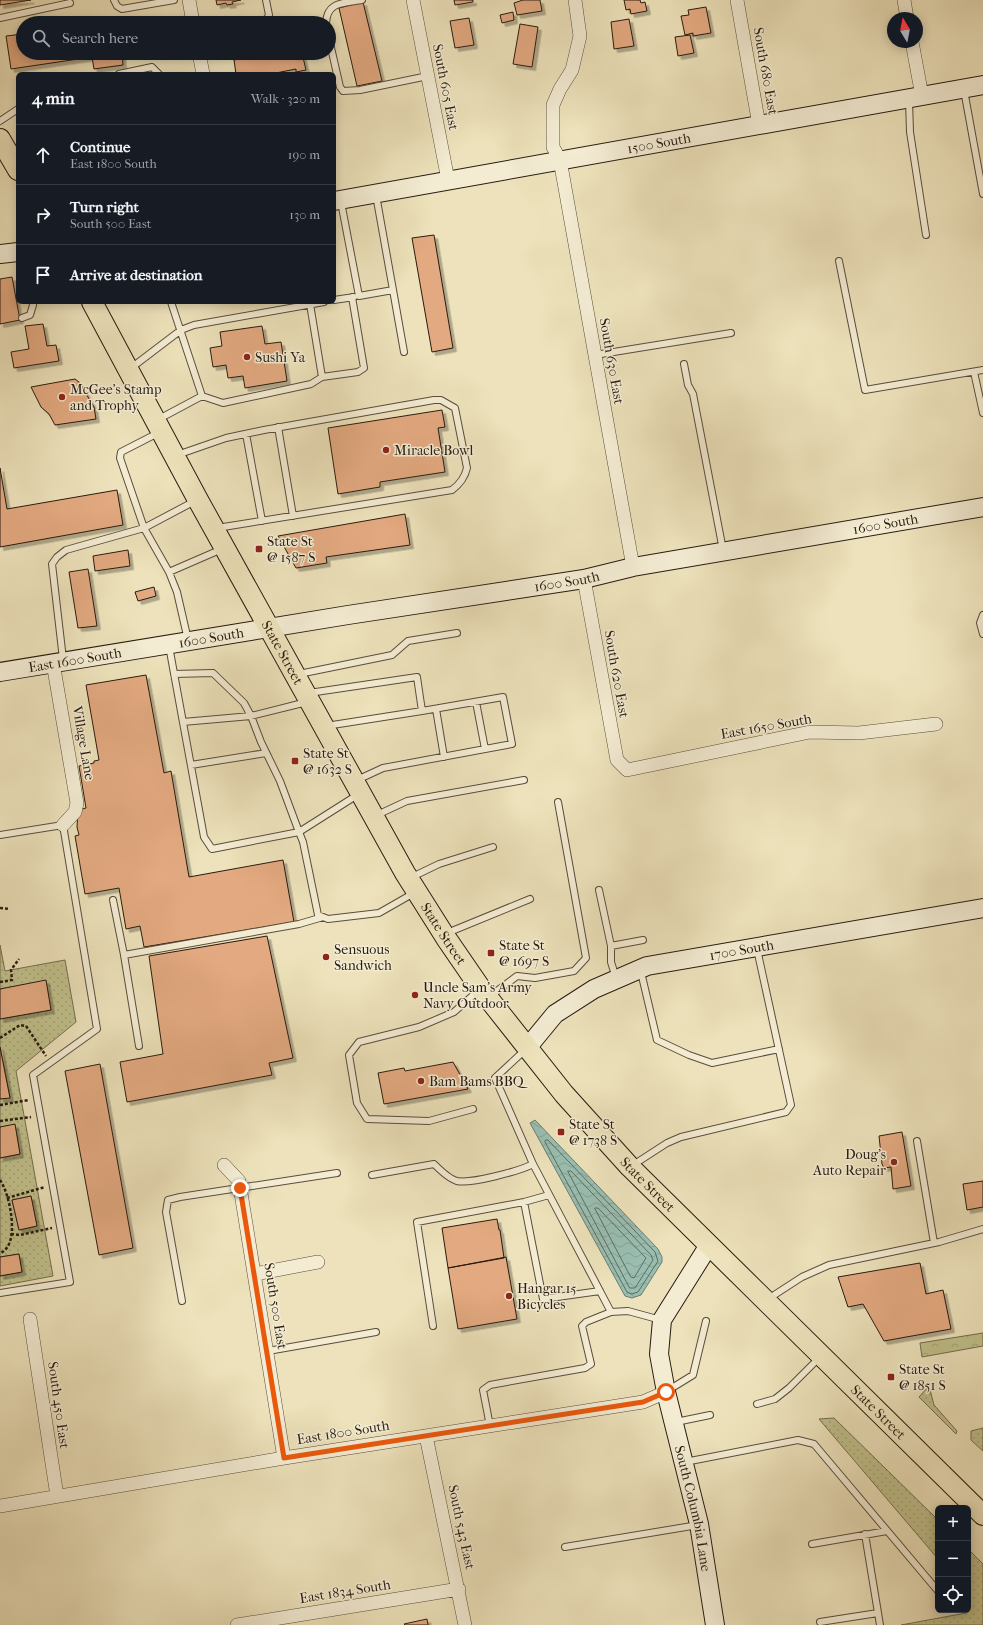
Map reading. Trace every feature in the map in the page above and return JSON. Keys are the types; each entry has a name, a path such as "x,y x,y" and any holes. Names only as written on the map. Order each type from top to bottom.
{"main road":[{"path":"0,139 16,167"},
{"name":"State Street","path":"93,304 198,500 412,885 443,934 484,993 564,1094 630,1167 983,1515"}],"street":[{"path":"189,0 192,16"},
{"name":"South 605 East","path":"413,0 448,180"},
{"name":"South 630 East","path":"575,0 580,36 572,70 560,89 553,105 553,147 560,160 633,567"},
{"name":"South 680 East","path":"737,0 759,125"},
{"path":"904,0 906,12"},
{"path":"912,48 915,97"},
{"path":"200,60 203,72"},
{"name":"1500 South","path":"337,201 983,85"},
{"path":"0,254 16,252"},
{"name":"1600 South","path":"149,648 584,579 633,567 983,508"},
{"name":"South 620 East","path":"584,579 617,760 627,770"},
{"name":"East 1600 South","path":"0,672 149,648"},
{"name":"Village Lane","path":"58,662 77,802 75,812 63,825"},
{"name":"East 1650 South","path":"627,770 810,732 859,733 936,724"},
{"name":"1700 South","path":"527,1048 555,1014 594,989 647,966 983,908"},
{"name":"South 500 East","path":"224,1166 239,1181 268,1351 284,1458"},
{"path":"662,1320 709,1245"},
{"path":"255,1274 318,1262"},
{"name":"South 450 East","path":"30,1319 57,1496"},
{"name":"South Columbia Lane","path":"662,1320 659,1354 666,1392 699,1524 715,1625"},
{"name":"East 1800 South","path":"0,1506 284,1458 643,1402 666,1392"},
{"name":"South 543 East","path":"426,1436 459,1589 465,1625"},
{"name":"East 1834 South","path":"237,1625 459,1589"}],"lane":[{"path":"114,0 117,6 122,9 152,2 174,0"},
{"path":"266,0 268,16"},
{"path":"327,16 328,12 333,7 362,0"},
{"path":"0,18 70,3"},
{"path":"334,60 340,87 343,91 360,90 428,76"},
{"path":"128,72 152,67 157,72"},
{"path":"963,88 983,194"},
{"path":"915,97 910,132 926,235"},
{"path":"0,121 16,110"},
{"path":"376,193 404,352"},
{"path":"337,201 359,296"},
{"path":"839,261 865,390 983,370"},
{"path":"336,300 393,290"},
{"path":"202,396 223,402 311,384 322,377 358,372 364,368 352,297"},
{"path":"172,304 202,396"},
{"path":"128,370 181,330 194,325 310,304 322,377"},
{"path":"22,318 30,315 33,305"},
{"path":"595,355 731,333"},
{"path":"684,364 688,385 693,394 723,551"},
{"path":"974,372 983,413"},
{"path":"188,641 177,592 169,572 144,528 120,458 121,452 202,396"},
{"path":"175,456 226,438 278,427 441,400 455,408 467,462 465,475 458,485 452,490 215,529"},
{"path":"278,427 293,516"},
{"path":"246,434 262,521"},
{"path":"58,662 52,564 57,557 66,550 144,528 198,500"},
{"path":"169,572 225,548"},
{"path":"983,615 980,623 983,634"},
{"path":"296,675 392,654 408,641 457,633"},
{"path":"169,644 204,837 212,849 299,832 382,768 512,744 503,697 422,712 324,727"},
{"path":"174,674 213,673 244,703 280,781 303,842 318,915 328,919 379,913 439,864 493,847"},
{"path":"183,722 251,716 308,698 417,677 422,712"},
{"path":"476,702 485,749"},
{"path":"436,709 444,757"},
{"path":"191,765 266,753"},
{"path":"373,816 407,801 524,780"},
{"path":"473,1109 429,1121 367,1119 356,1103 349,1055 359,1042 419,1027 454,1012 484,993 517,976 535,978 574,971 586,958 558,802"},
{"path":"0,835 63,825 97,1029 33,1075 70,1282 0,1293"},
{"path":"599,890 611,946 611,962 617,979"},
{"path":"443,934 477,919 530,899"},
{"path":"113,900 124,954 139,1046"},
{"path":"124,954 299,924 323,917"},
{"path":"611,946 643,940"},
{"path":"630,1167 667,1143 681,1137 786,1112 791,1105 757,947"},
{"path":"640,969 657,1040 689,1055 712,1063 779,1049"},
{"path":"527,1048 495,1078 533,1164 611,1312"},
{"path":"917,1141 934,1243"},
{"path":"372,1175 434,1164 456,1180 471,1181 525,1168 533,1164"},
{"path":"182,1301 166,1212 167,1202 174,1198 337,1173"},
{"path":"433,1326 417,1222 524,1202 550,1195"},
{"path":"524,1202 543,1298 600,1291"},
{"path":"765,1300 802,1276 829,1265 934,1243 983,1230"},
{"path":"490,1426 483,1390 490,1385 585,1368 591,1364 582,1326 586,1322 611,1312 628,1311 662,1320"},
{"path":"666,1392 692,1375 706,1321"},
{"path":"268,1351 376,1332"},
{"path":"758,1404 775,1399 789,1388 821,1355"},
{"path":"674,1422 710,1415"},
{"path":"684,1462 798,1440 814,1444 935,1587"},
{"path":"565,1547 699,1524"},
{"path":"812,1544 887,1531"},
{"path":"865,1534 880,1625"},
{"path":"820,1622 878,1613"}],"path":[{"path":"0,908 10,909"},
{"path":"0,982 12,980 11,970 19,959"},
{"path":"0,1038 20,1025 26,1026 50,1063"},
{"path":"0,1105 38,1099"},
{"path":"0,1121 41,1115"},
{"path":"0,1180 7,1198 13,1222 9,1245 5,1251 0,1253"},
{"path":"7,1198 53,1185"},
{"path":"11,1234 20,1235 60,1226"}],"green space":[{"path":"0,945 5,971 65,960 76,1022 16,1071 53,1276 0,1286 0,1276 22,1272 19,1254 0,1257 0,1158 20,1154 15,1125 0,1127 0,1099 10,1097 0,1047 0,1019 51,1010 46,981 0,989","holes":["31,1196 37,1226 19,1230 12,1200"]},
{"path":"983,1333 983,1346 922,1357 920,1343"},
{"path":"929,1386 934,1405 957,1431 956,1434 919,1397"},
{"path":"834,1418 935,1517 935,1555 819,1419"},
{"path":"983,1428 983,1451 971,1440 971,1431"},
{"path":"971,1552 983,1564 983,1625 901,1625 971,1613"}],"water":[{"path":"535,1120 658,1249 662,1257 662,1262 641,1295 632,1298 625,1296 530,1123"}],"building":[{"path":"0,0 31,0 0,5"},
{"path":"216,0 241,0 232,2 233,4 227,5 226,3 217,5"},
{"path":"454,0 473,0 473,2 455,5"},
{"path":"523,0 540,0 542,11 517,15 514,3"},
{"path":"624,0 640,0 641,3 645,2 647,11 631,14 630,9 626,10"},
{"path":"363,2 382,81 357,86 339,8"},
{"path":"706,7 711,33 693,36 693,33 685,35 681,16 689,15 688,10"},
{"path":"513,12 514,20 502,23 500,15"},
{"path":"469,18 474,45 455,48 450,21"},
{"path":"629,19 634,46 614,49 611,22"},
{"path":"520,24 538,27 532,67 513,64"},
{"path":"16,35 16,60 72,60 11,69 6,36"},
{"path":"690,35 694,53 678,56 675,37"},
{"path":"92,60 123,60 123,65 94,69"},
{"path":"234,60 304,60 306,70 296,72 296,69 281,72 236,72"},
{"path":"434,235 453,348 432,352 412,238"},
{"path":"12,277 20,320 0,324 0,279"},
{"path":"43,324 47,346 56,345 59,361 14,368 11,352 29,349 25,326"},
{"name":"Sushi Ya","path":"262,326 265,344 281,342 287,381 245,388 243,376 228,378 226,365 213,367 210,348 222,346 220,332"},
{"name":"McGee's Stamp and Trophy","path":"75,379 79,382 94,407 96,419 55,425 49,414 41,407 31,387"},
{"name":"Miracle Bowl","path":"442,410 445,427 438,428 445,472 380,482 380,487 338,494 328,428"},
{"path":"0,468 7,509 117,490 123,525 0,547"},
{"path":"405,514 410,545 326,557 327,563 296,568 278,536"},
{"path":"128,550 130,566 95,571 93,556"},
{"path":"88,569 97,626 78,628 69,572"},
{"path":"154,587 156,596 138,601 135,592"},
{"path":"146,675 164,773 171,771 189,877 283,860 294,922 144,947 140,926 126,929 119,888 85,894 75,836 79,835 77,827 78,810 86,808 79,766 94,763 94,761 99,760 86,685"},
{"path":"267,936 293,1058 269,1063 272,1075 127,1102 120,1062 163,1054 149,956"},
{"path":"46,980 51,1010 0,1019 0,989"},
{"path":"0,1047 10,1098 0,1099"},
{"name":"Bam Bams BBQ","path":"453,1062 468,1089 384,1104 378,1073 404,1068 405,1071"},
{"path":"100,1064 133,1248 99,1255 65,1071"},
{"path":"15,1124 20,1154 0,1158 0,1127"},
{"name":"Doug's Auto Repair","path":"902,1132 911,1186 893,1189 891,1167 884,1168 882,1164 879,1136"},
{"path":"983,1181 983,1207 967,1210 963,1184"},
{"path":"31,1196 37,1226 19,1230 12,1200"},
{"path":"497,1219 504,1258 448,1268 442,1228"},
{"path":"19,1254 22,1272 0,1276 0,1257"},
{"path":"506,1257 517,1319 458,1329 448,1268"},
{"path":"920,1263 926,1294 943,1290 951,1329 884,1341 863,1304 848,1307 838,1277"},
{"path":"427,1619 428,1625 404,1624"}],"place":[{"name":"Sushi Ya","path":"247,357"},
{"name":"McGee's Stamp and Trophy","path":"62,397"},
{"name":"Miracle Bowl","path":"386,450"},
{"name":"State St @ 1587 S","path":"259,549"},
{"name":"State St @ 1632 S","path":"295,761"},
{"name":"State St @ 1697 S","path":"491,953"},
{"name":"Sensuous Sandwich","path":"326,957"},
{"name":"Uncle Sam's Army Navy Outdoor","path":"415,995"},
{"name":"Bam Bams BBQ","path":"421,1081"},
{"name":"State St @ 1738 S","path":"561,1132"},
{"name":"Doug's Auto Repair","path":"894,1162"},
{"name":"Hangar 15 Bicycles","path":"509,1296"},
{"name":"State St @ 1851 S","path":"891,1377"}],"route":[{"path":"240,1188 284,1458 643,1402 666,1392"}]}
